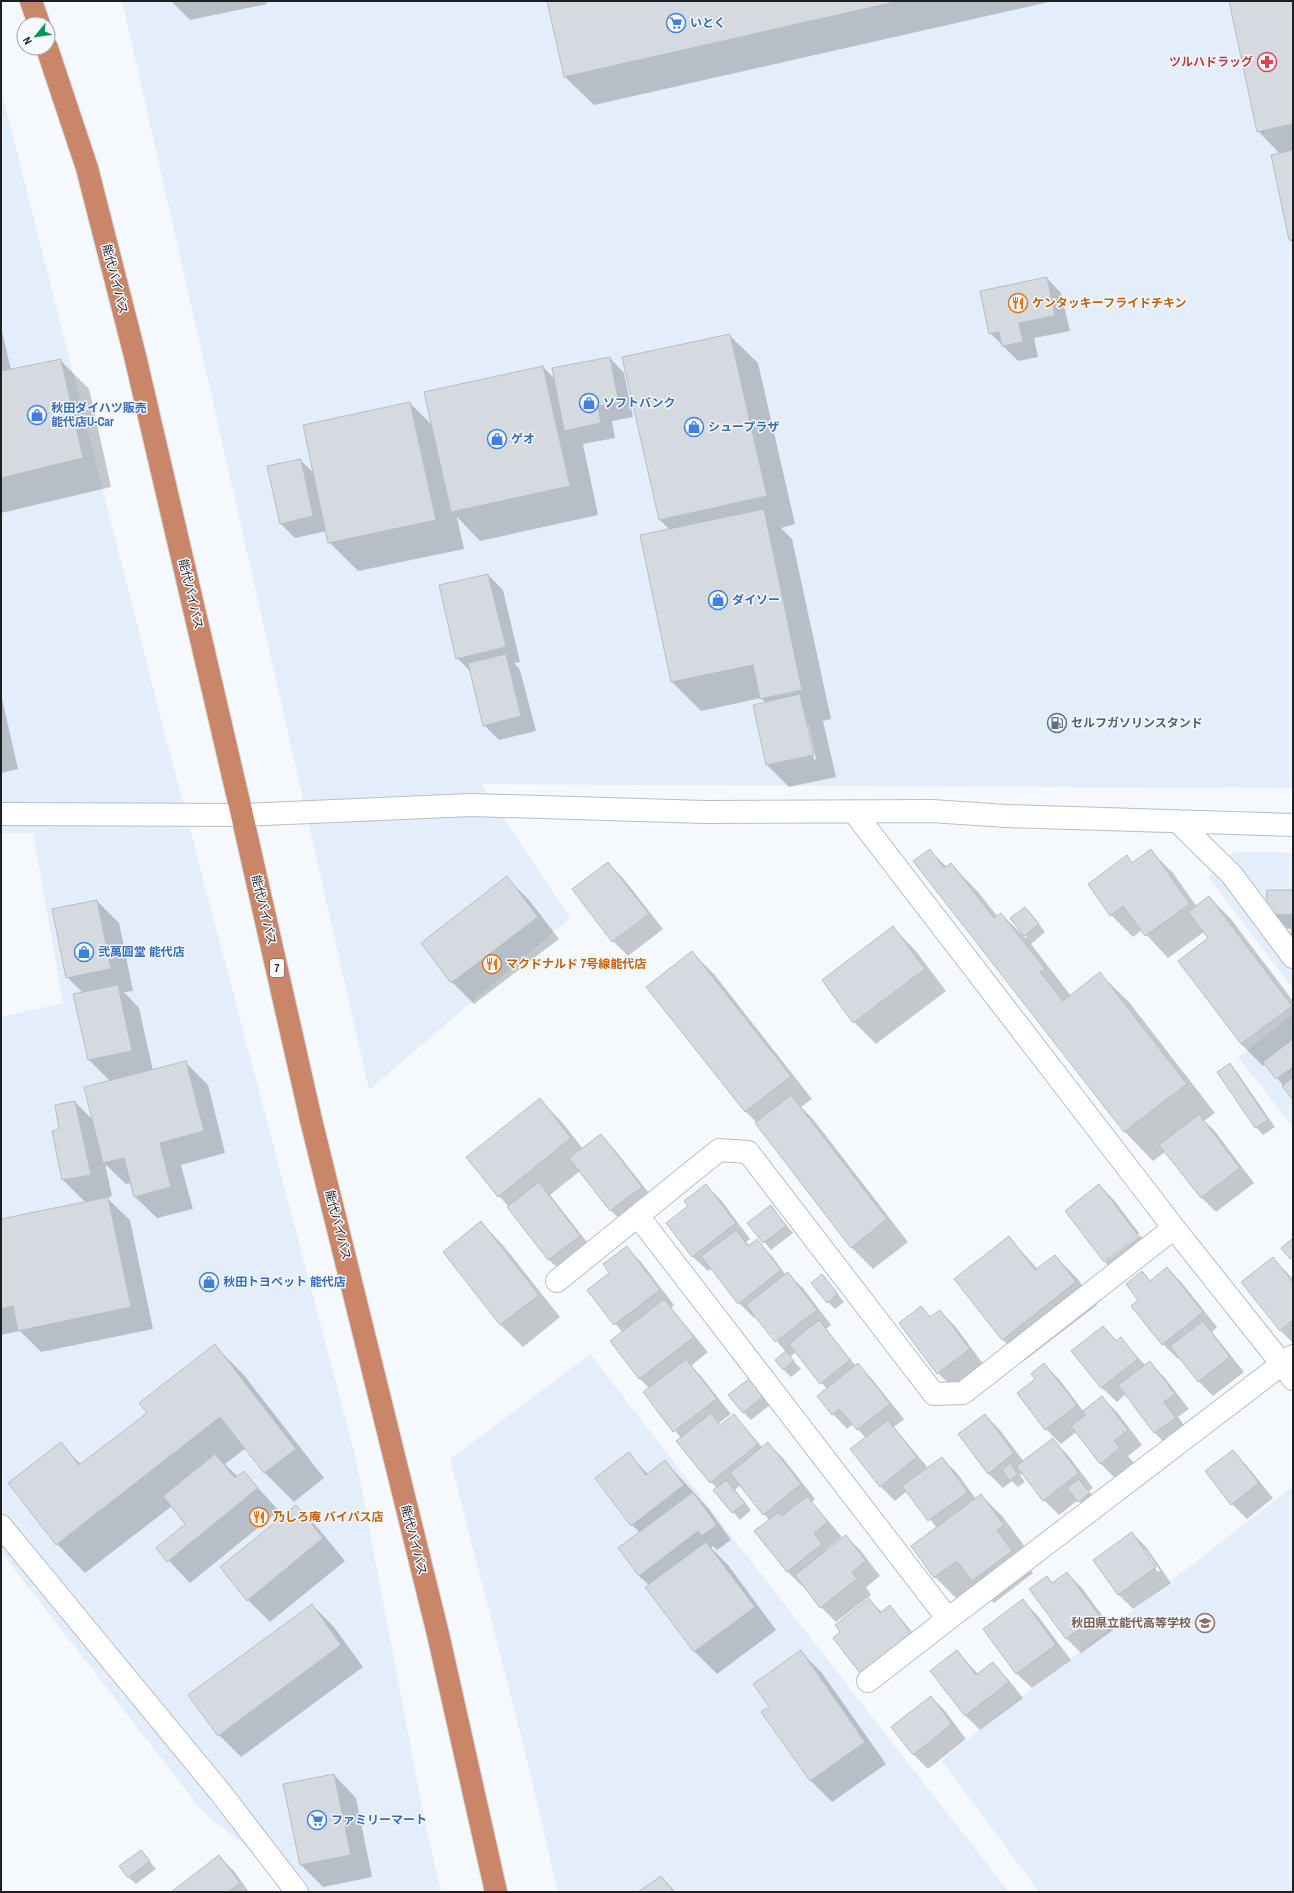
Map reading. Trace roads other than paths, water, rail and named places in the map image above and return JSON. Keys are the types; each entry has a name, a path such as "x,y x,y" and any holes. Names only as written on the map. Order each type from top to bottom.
{"highway":[{"path":"31,1 36,16"},
{"name":"能代バイパス","path":"50,56 87,168 128,326 242,815 311,1120 438,1634 496,1892"}],"street":[{"path":"1,814 242,815 471,805 705,812 932,811 1006,816 1293,824"},
{"path":"854,812 1174,1228 1289,1366 948,1619 868,1681"},
{"path":"1177,821 1232,875 1293,957"},
{"path":"556,1281 719,1150 748,1152 934,1394 964,1393 1174,1228"},
{"path":"638,1216 948,1619"},
{"path":"1,1526 220,1792 297,1892"}],"place":[{"name":"いとく","path":"676,23"},
{"name":"ツルハドラッグ","path":"1267,62"},
{"name":"ケンタッキーフライドチキン","path":"1018,303"},
{"name":"ソフトバンク","path":"589,403"},
{"name":"秋田ダイハツ販売 能代店U-Car","path":"37,415"},
{"name":"シュープラザ","path":"694,427"},
{"name":"ゲオ","path":"497,439"},
{"name":"ダイソー","path":"718,600"},
{"name":"セルフガソリンスタンド","path":"1057,723"},
{"name":"弐萬圓堂 能代店","path":"84,952"},
{"name":"マクドナルド 7号線能代店","path":"492,964"},
{"name":"秋田トヨペット 能代店","path":"209,1282"},
{"name":"乃しろ庵 バイパス店","path":"259,1517"},
{"name":"秋田県立能代高等学校","path":"1205,1623"},
{"name":"ファミリーマート","path":"317,1820"}]}
